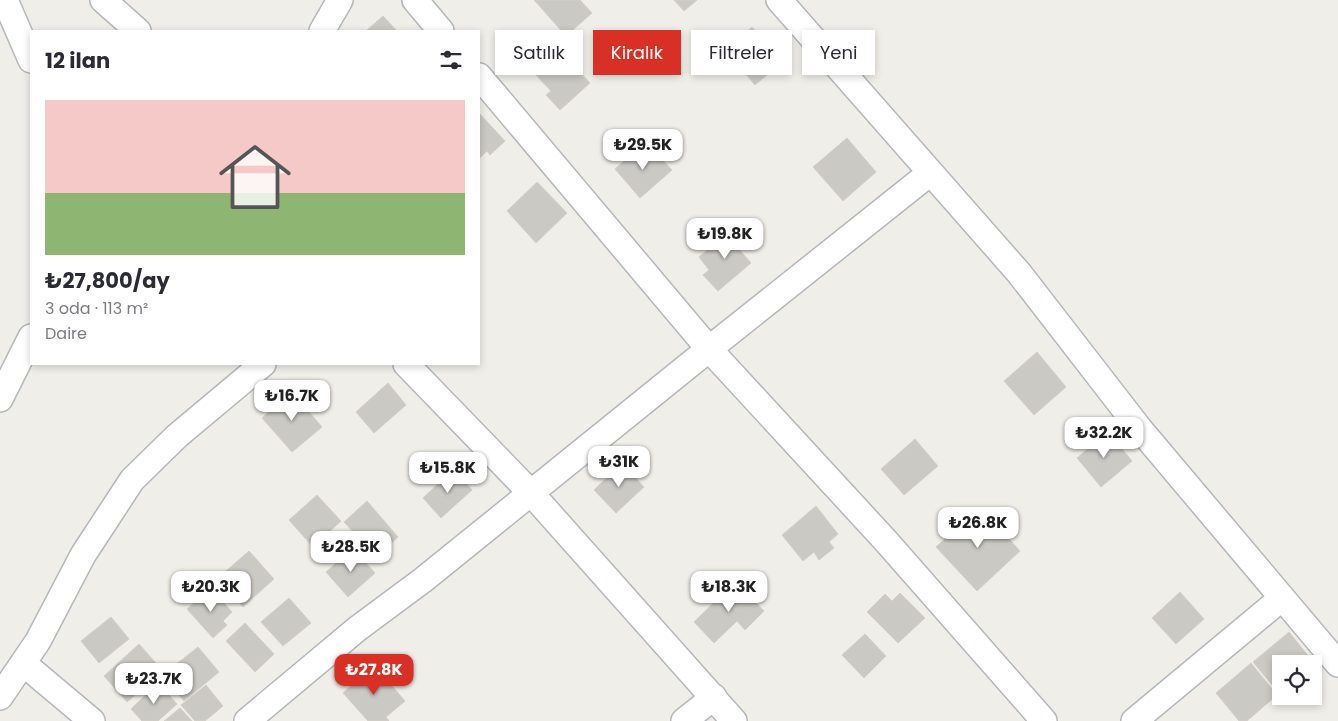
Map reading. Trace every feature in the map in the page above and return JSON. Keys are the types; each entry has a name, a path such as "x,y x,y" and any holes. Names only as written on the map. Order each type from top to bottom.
{"street":[{"path":"5,0 30,58"},
{"path":"103,0 137,30"},
{"path":"323,30 340,0"},
{"path":"415,0 440,30"},
{"path":"779,0 1019,273 1139,428 1338,664"},
{"path":"480,77 709,349 885,540 1044,721"},
{"path":"247,721 357,630 423,580 930,173"},
{"path":"0,399 29,343"},
{"path":"0,696 38,641 84,555 132,480 177,436 262,365"},
{"path":"407,365 531,493 734,721"},
{"path":"1134,721 1282,598"},
{"path":"23,663 92,721"},
{"path":"684,721 714,697"}],"building":[{"path":"534,0 580,0 592,13 573,30 561,30"},
{"path":"674,0 697,0 684,11"},
{"path":"383,16 396,30 367,30"},
{"path":"536,75 583,75 590,83 560,110 546,95 551,91"},
{"path":"746,75 767,75 755,85"},
{"path":"480,114 505,141 490,155 487,151 480,158"},
{"path":"847,138 876,172 843,201 813,167"},
{"path":"642,145 653,157 657,154 672,170 640,198 615,169"},
{"path":"537,182 567,213 536,243 507,211"},
{"path":"734,227 746,242 738,248 751,263 718,291 703,275 709,270 699,257"},
{"path":"1037,352 1066,387 1034,415 1004,381"},
{"path":"388,383 406,405 374,433 356,412"},
{"path":"292,392 322,427 292,452 262,418"},
{"path":"1108,432 1132,461 1101,487 1077,458"},
{"path":"915,439 938,466 904,495 881,469"},
{"path":"622,463 644,487 616,513 594,490"},
{"path":"454,469 472,490 441,518 423,498"},
{"path":"317,495 341,521 313,547 289,520"},
{"path":"367,501 398,537 376,557 344,522"},
{"path":"816,506 838,534 829,542 834,548 819,560 814,552 803,561 782,535"},
{"path":"980,507 1020,551 977,591 936,547"},
{"path":"353,548 375,573 348,597 326,572"},
{"path":"249,551 274,579 243,607 218,578"},
{"path":"736,581 764,611 745,630 737,621 714,643 694,622"},
{"path":"211,588 232,612 223,621 227,625 213,638 187,609"},
{"path":"1180,592 1204,619 1176,644 1152,618"},
{"path":"900,593 925,618 898,643 867,612 885,594 892,601"},
{"path":"289,598 311,623 283,646 261,622"},
{"path":"111,617 129,639 99,663 81,641"},
{"path":"245,623 274,654 255,672 226,641"},
{"path":"1289,632 1308,655 1272,655 1272,685 1253,662"},
{"path":"865,634 886,656 864,678 842,655"},
{"path":"139,644 163,671 127,702 104,676"},
{"path":"198,647 219,672 184,701 174,689 180,684 169,670"},
{"path":"1251,663 1272,689 1272,699 1247,721 1239,721 1216,693"},
{"path":"374,665 405,701 386,717 389,721 368,721 343,693"},
{"path":"158,683 177,704 158,721 142,721 131,709"},
{"path":"206,685 223,706 205,721 195,721 181,705"},
{"path":"180,708 192,721 164,721"}]}
